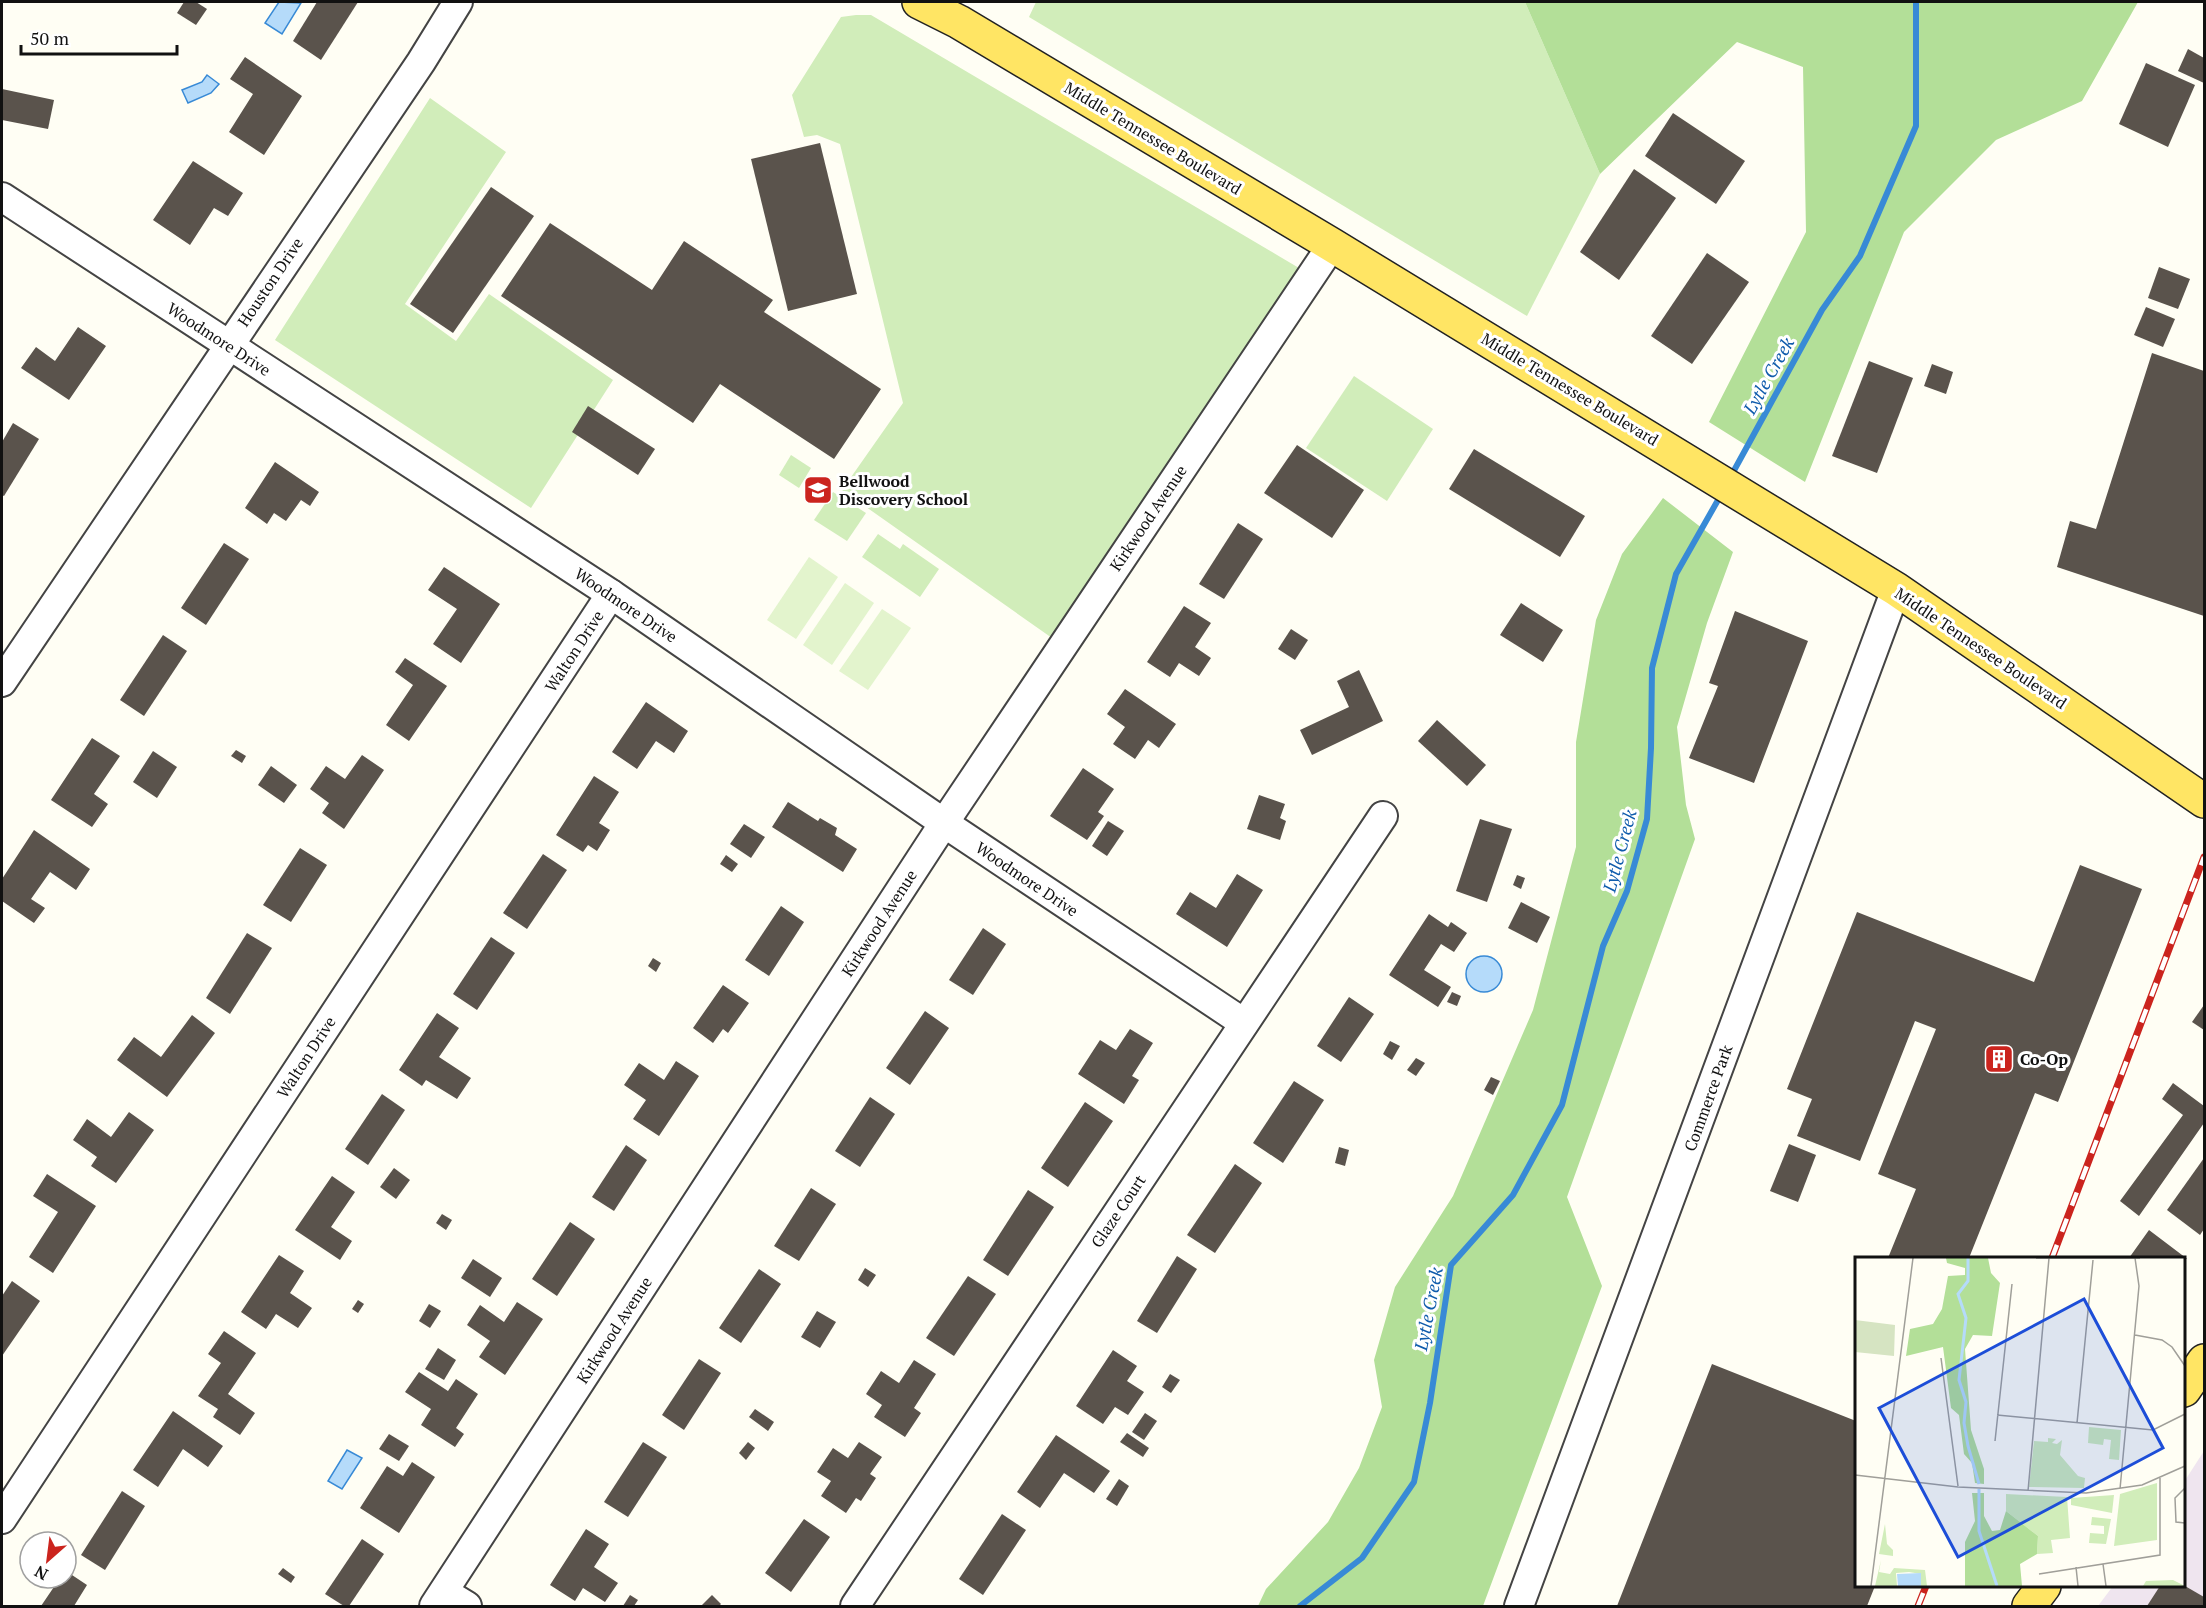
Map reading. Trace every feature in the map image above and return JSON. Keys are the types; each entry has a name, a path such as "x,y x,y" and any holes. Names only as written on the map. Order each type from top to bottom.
{"main road":[{"name":"Middle Tennessee Boulevard","path":"919,2 978,34 1332,245 1896,589 2205,801"},
{"path":"2185,1389 2205,1361"},
{"path":"2029,1606 2043,1587"}],"street":[{"name":"Houston Drive","path":"2,682 228,344 421,62 458,2"},
{"name":"Woodmore Drive","path":"2,197 611,594 944,823 1244,1023"},
{"name":"Kirkwood Avenue","path":"448,1602 944,823 1332,245"},
{"name":"Commerce Park","path":"1519,1606 1896,589"},
{"name":"Walton Drive","path":"2,1519 611,594"},
{"name":"Glaze Court","path":"855,1606 1383,816"}],"shaded area":[{"path":"2204,1451 2204,1606 2098,1606 2112,1587 2185,1587 2185,1480"}],"green space":[{"path":"1036,2 1525,2 1600,174 1527,316 1029,17"},
{"path":"1525,2 2138,2 2082,101 1996,140 1904,232 1805,482 1709,422 1806,232 1803,67 1737,42 1600,174"},
{"path":"871,15 1299,268 1052,638 842,490 903,403 840,144 817,135 804,137 792,95 841,17"},
{"path":"430,98 506,152 405,304 456,341 489,294 613,380 531,508 275,340"},
{"path":"1354,376 1433,429 1387,501 1306,448"},
{"path":"791,455 811,468 799,488 779,475"},
{"path":"833,492 866,513 847,541 814,520"},
{"path":"1663,498 1733,552 1707,623 1677,727 1686,805 1695,839 1567,1197 1602,1286 1483,1606 1258,1606 1266,1589 1328,1522 1359,1468 1382,1407 1374,1360 1395,1287 1453,1196 1533,1010 1576,847 1576,742 1596,620 1622,554"},
{"path":"878,534 900,549 903,544 939,569 920,597 862,557"},
{"path":"809,557 838,577 796,639 767,620"},
{"path":"845,583 874,603 832,665 803,645"},
{"path":"882,609 911,628 868,690 839,671"}],"water":[{"path":"279,2 301,3 282,34 265,23"},
{"path":"207,75 219,84 211,93 188,103 182,90 202,82"},
{"path":"1484,956 1497,961 1502,974 1497,987 1484,992 1471,987 1466,974 1471,961"},
{"path":"347,1450 362,1458 342,1489 328,1481"}],"building":[{"path":"184,2 196,2 207,9 196,25 177,13"},
{"path":"317,2 358,2 321,60 293,41"},
{"path":"2188,49 2204,58 2204,83 2178,71"},
{"path":"245,57 302,96 264,155 229,132 253,94 230,79"},
{"path":"2146,63 2195,85 2168,147 2119,124"},
{"path":"2,89 54,100 48,129 2,120"},
{"path":"1673,113 1745,161 1716,204 1645,156"},
{"path":"820,143 857,294 788,311 751,159"},
{"path":"193,161 243,193 228,216 214,208 190,245 153,220"},
{"path":"1634,169 1676,198 1619,280 1580,252"},
{"path":"491,187 534,216 453,333 410,304"},
{"name":"Bellwood Discovery School","path":"550,223 652,290 684,241 773,300 764,312 881,389 834,459 720,384 693,423 501,296"},
{"path":"1707,253 1749,282 1692,364 1651,336"},
{"path":"2159,267 2190,279 2178,309 2148,298"},
{"path":"2146,307 2175,319 2163,347 2134,335"},
{"path":"78,327 106,346 69,400 21,368 36,347 55,361"},
{"path":"2152,353 2204,371 2204,616 2057,567 2070,521 2096,529"},
{"path":"1869,361 1913,378 1877,473 1832,456"},
{"path":"1932,364 1953,372 1946,394 1924,386"},
{"path":"588,406 655,449 638,475 572,432"},
{"path":"13,423 39,439 4,496 2,495 2,442"},
{"path":"1297,445 1364,490 1332,538 1264,493"},
{"path":"1474,449 1585,516 1560,557 1449,489"},
{"path":"275,462 319,492 310,506 301,500 286,521 274,513 267,524 245,508"},
{"path":"1238,523 1263,539 1224,599 1199,584"},
{"path":"224,543 249,559 206,625 181,608"},
{"path":"444,567 500,604 461,663 433,644 457,609 428,590"},
{"path":"1521,603 1563,630 1543,662 1500,635"},
{"path":"1184,606 1211,623 1195,647 1211,658 1199,676 1179,663 1170,677 1147,662"},
{"path":"1735,611 1808,641 1754,783 1689,758 1718,686 1709,683"},
{"path":"1291,629 1308,640 1295,660 1278,649"},
{"path":"163,635 187,651 144,716 120,700"},
{"path":"405,658 447,686 409,741 386,725 413,685 395,672"},
{"path":"1359,670 1383,721 1312,755 1300,730 1349,707 1337,681"},
{"path":"1125,689 1176,724 1159,748 1148,740 1135,759 1113,744 1125,727 1107,714"},
{"path":"646,702 688,731 674,753 656,741 637,769 612,752"},
{"path":"1437,720 1486,765 1467,786 1418,741"},
{"path":"92,738 120,756 94,794 108,804 92,827 51,800"},
{"path":"236,750 246,756 242,763 231,756"},
{"path":"153,751 177,767 157,798 133,782"},
{"path":"362,755 384,770 344,829 322,813 329,803 310,789 326,766 345,779"},
{"path":"271,766 297,785 284,803 258,785"},
{"path":"1083,768 1114,789 1098,812 1104,816 1087,840 1050,816"},
{"path":"594,776 619,792 599,823 610,830 597,851 588,845 583,852 556,835"},
{"path":"1259,795 1285,804 1280,818 1286,821 1280,840 1247,829"},
{"path":"788,802 818,821 820,818 837,828 835,835 857,849 843,872 772,827"},
{"path":"1480,819 1512,829 1487,902 1456,891"},
{"path":"1108,821 1124,831 1107,856 1092,846"},
{"path":"744,824 765,837 751,858 730,844"},
{"path":"34,830 90,869 76,890 50,872 31,899 45,908 34,923 2,901 2,879"},
{"path":"300,848 327,865 291,922 263,905"},
{"path":"543,854 567,870 527,929 503,913"},
{"path":"726,855 738,864 732,872 720,864"},
{"name":"Co-Op","path":"2080,865 2142,889 2058,1102 2035,1093 1969,1257 1888,1257 1916,1189 1878,1174 1936,1029 1915,1021 1860,1161 1797,1136 1812,1099 1787,1089 1857,912 2034,982"},
{"path":"1237,874 1263,890 1227,947 1176,914 1190,892 1216,908"},
{"path":"1517,875 1525,878 1521,889 1513,885"},
{"path":"1521,902 1550,917 1537,943 1508,928"},
{"path":"781,906 804,922 769,976 745,960"},
{"path":"1429,914 1448,927 1451,922 1467,933 1454,952 1441,944 1424,970 1451,987 1438,1007 1389,975"},
{"path":"983,928 1006,944 973,995 949,980"},
{"path":"247,933 272,948 230,1014 206,998"},
{"path":"491,937 515,953 477,1010 453,994"},
{"path":"653,958 661,963 656,972 648,966"},
{"path":"723,985 749,1003 728,1033 723,1029 713,1043 693,1028"},
{"path":"1452,992 1461,996 1457,1006 1447,1002"},
{"path":"1349,997 1374,1014 1341,1062 1317,1046"},
{"path":"2204,1005 2204,1030 2192,1022"},
{"path":"925,1011 949,1028 910,1085 886,1068"},
{"path":"437,1013 459,1028 439,1057 471,1078 457,1099 426,1080 422,1086 399,1070"},
{"path":"192,1015 215,1033 167,1097 117,1060 134,1037 161,1057"},
{"path":"1130,1029 1153,1043 1132,1076 1139,1080 1124,1104 1078,1074 1100,1040 1116,1050"},
{"path":"1390,1041 1400,1046 1392,1060 1383,1054"},
{"path":"1416,1058 1425,1063 1416,1076 1407,1070"},
{"path":"676,1061 699,1076 659,1136 633,1119 646,1100 624,1085 639,1063 664,1080"},
{"path":"1491,1077 1500,1081 1493,1095 1484,1090"},
{"path":"1294,1081 1324,1100 1283,1163 1253,1143"},
{"path":"2173,1083 2204,1106 2204,1123 2139,1216 2120,1201 2183,1115 2162,1099"},
{"path":"382,1094 405,1110 368,1165 345,1149"},
{"path":"870,1097 895,1114 860,1167 835,1151"},
{"path":"1085,1102 1113,1121 1068,1187 1041,1168"},
{"path":"129,1112 154,1130 116,1183 91,1166 97,1157 73,1140 87,1119 111,1137"},
{"path":"1789,1144 1816,1155 1798,1202 1770,1191"},
{"path":"626,1145 647,1160 614,1211 592,1197"},
{"path":"1339,1147 1349,1150 1345,1166 1335,1163"},
{"path":"2204,1158 2204,1229 2200,1235 2167,1210"},
{"path":"1235,1164 1262,1183 1215,1253 1187,1235"},
{"path":"394,1168 410,1180 396,1199 380,1187"},
{"path":"47,1174 96,1206 53,1273 29,1257 58,1212 33,1196"},
{"path":"332,1176 355,1192 331,1227 352,1241 340,1260 295,1230"},
{"path":"811,1188 836,1204 799,1261 774,1246"},
{"path":"1028,1190 1054,1207 1008,1276 983,1260"},
{"path":"442,1214 452,1220 446,1230 436,1223"},
{"path":"570,1222 595,1239 557,1296 532,1279"},
{"path":"2149,1230 2185,1257 2130,1257"},
{"path":"279,1255 304,1271 290,1293 312,1308 298,1328 276,1314 266,1329 241,1312"},
{"path":"1177,1256 1197,1269 1157,1333 1137,1321"},
{"path":"473,1259 502,1278 490,1297 461,1278"},
{"path":"865,1268 876,1275 868,1287 858,1280"},
{"path":"759,1269 781,1284 741,1343 719,1328"},
{"path":"968,1276 996,1294 954,1356 926,1338"},
{"path":"12,1281 40,1301 2,1356 2,1296"},
{"path":"358,1300 364,1304 358,1313 352,1309"},
{"path":"517,1302 543,1319 505,1375 479,1357 490,1341 467,1325 480,1305 504,1322"},
{"path":"429,1304 441,1311 430,1328 419,1321"},
{"path":"817,1311 836,1322 820,1348 801,1337"},
{"path":"224,1331 256,1353 228,1394 255,1413 240,1435 213,1417 218,1409 198,1396 221,1363 208,1354"},
{"path":"438,1348 456,1360 444,1380 425,1369"},
{"path":"1113,1350 1137,1366 1127,1381 1144,1392 1128,1415 1115,1407 1103,1424 1076,1406"},
{"path":"699,1359 721,1373 684,1430 662,1415"},
{"path":"914,1360 936,1374 914,1408 921,1413 905,1437 874,1417 882,1405 866,1394 881,1371 899,1383"},
{"path":"1712,1364 1855,1421 1855,1587 1875,1587 1867,1606 1617,1606"},
{"path":"419,1372 448,1391 456,1379 478,1394 456,1428 464,1434 455,1447 421,1425 431,1409 405,1392"},
{"path":"1170,1374 1180,1380 1171,1393 1162,1387"},
{"path":"755,1409 774,1422 768,1431 749,1417"},
{"path":"173,1411 223,1446 208,1467 183,1449 158,1487 133,1470"},
{"path":"1145,1413 1157,1421 1144,1440 1132,1432"},
{"path":"1127,1433 1149,1448 1143,1457 1120,1442"},
{"path":"389,1434 409,1446 399,1461 379,1449"},
{"path":"1056,1435 1110,1471 1094,1493 1064,1473 1040,1508 1017,1492"},
{"path":"643,1442 667,1457 628,1517 604,1502"},
{"path":"748,1442 755,1448 746,1460 739,1453"},
{"path":"859,1442 882,1457 870,1474 876,1478 861,1501 856,1498 846,1513 821,1496 831,1481 817,1472 833,1448 848,1458"},
{"path":"412,1462 435,1477 399,1533 360,1508 387,1466 403,1476"},
{"path":"1119,1479 1129,1486 1117,1506 1106,1499"},
{"path":"122,1491 145,1506 105,1570 81,1555"},
{"path":"1002,1514 1026,1530 983,1595 959,1579"},
{"path":"804,1519 830,1537 791,1592 765,1573"},
{"path":"586,1529 609,1544 594,1567 618,1583 605,1602 583,1588 575,1601 550,1585"},
{"path":"362,1539 384,1554 349,1606 344,1606 325,1594"},
{"path":"283,1568 295,1577 291,1583 278,1574"},
{"path":"78,1579 87,1585 74,1606 41,1606 52,1590 78,1590"},
{"path":"2185,1586 2204,1597 2204,1606 2147,1606 2159,1587"},
{"path":"630,1595 638,1600 634,1606 623,1606"},
{"path":"712,1595 721,1604 719,1606 701,1606"}],"waterway":[{"name":"Lytle Creek","path":"1731,476 1822,310 1860,256 1916,126 1916,2"},
{"name":"Lytle Creek","path":"1300,1606 1362,1558 1414,1482 1430,1403 1451,1265 1513,1195 1562,1105 1603,946 1627,891 1647,819 1652,668 1676,574 1722,493"}],"railway":[{"path":"2052,1257 2204,857"},
{"path":"1918,1606 1926,1587"}],"place":[{"name":"Bellwood Discovery School","path":"818,490"},
{"name":"Co-Op","path":"1999,1059"}]}
